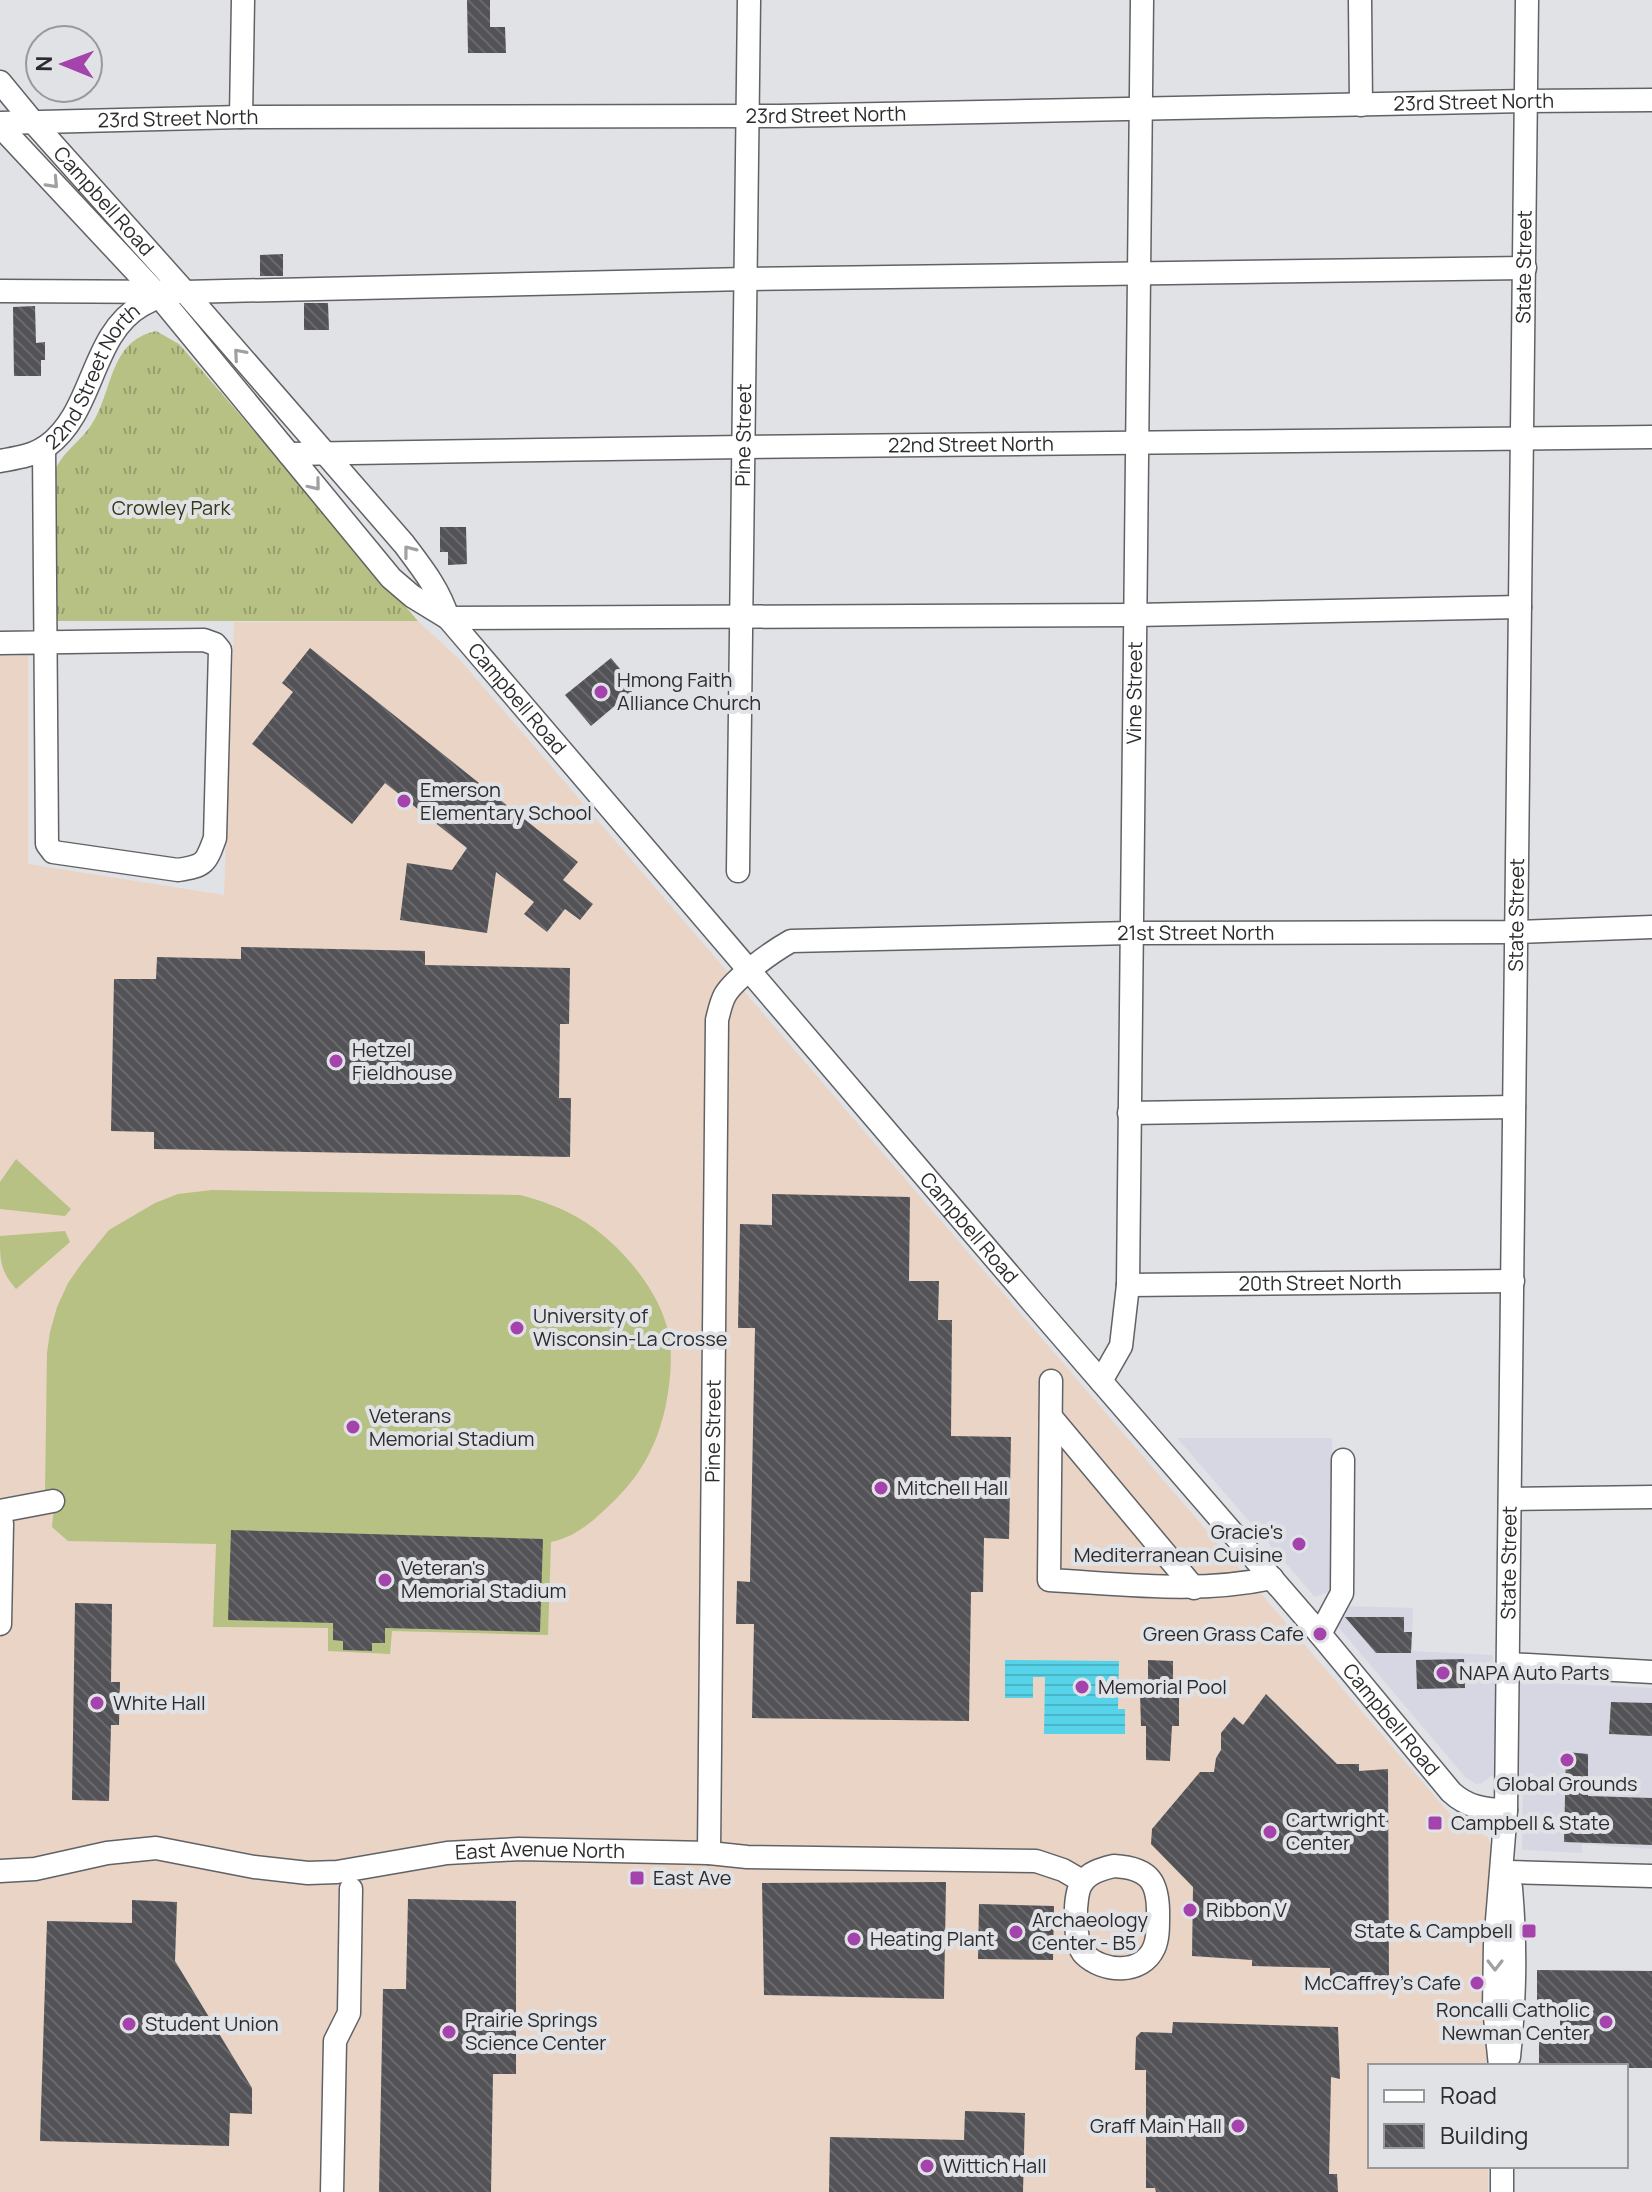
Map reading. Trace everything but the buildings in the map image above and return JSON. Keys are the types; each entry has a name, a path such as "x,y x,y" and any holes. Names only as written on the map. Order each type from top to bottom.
{"street":[{"path":"241,117 243,0"},
{"name":"Pine Street","path":"738,871 749,0"},
{"name":"Vine Street","path":"1101,1381 1121,1346 1128,1285 1142,0"},
{"path":"1360,0 1361,105"},
{"name":"State Street","path":"1508,2064 1514,2005 1515,1945 1506,1821 1527,0"},
{"name":"Campbell Road","path":"0,82 404,544 429,576 448,618"},
{"name":"23rd Street North","path":"0,124 241,117 748,117 1652,100"},
{"name":"Campbell Road","path":"0,124 157,294 391,578 412,596 448,618 1320,1634 1451,1792 1465,1803 1487,1809 1506,1821"},
{"name":"22nd Street North","path":"0,461 22,458 44,448 60,435 74,417 102,355 122,322 157,294 746,279 1525,268"},
{"path":"0,291 157,294"},
{"name":"22nd Street North","path":"289,454 1652,437"},
{"path":"0,643 47,643 204,640 215,644 220,650 215,838 208,858 198,867 178,870 53,852 47,844 47,643 44,448"},
{"path":"448,618 1135,615 1520,607"},
{"name":"21st Street North","path":"748,971 791,941 1131,933 1516,932 1652,927"},
{"name":"Pine Street","path":"709,1853 717,1020 726,993 748,971"},
{"path":"1129,1113 1514,1107"},
{"name":"20th Street North","path":"1128,1285 1513,1281"},
{"path":"1051,1381 1049,1580 1194,1588 1247,1584 1272,1578"},
{"path":"1051,1417 1194,1588"},
{"path":"1320,1634 1342,1593 1343,1460"},
{"path":"1510,1499 1652,1497"},
{"path":"0,1624 0,1512 53,1501"},
{"path":"1508,1664 1652,1672"},
{"name":"State Street","path":"1500,2064 1494,2007 1495,1945 1506,1821"},
{"name":"East Avenue North","path":"0,1871 35,1869 107,1853 156,1848 254,1867 308,1873 337,1872 447,1853 519,1849 709,1853 747,1857 1036,1861 1063,1870 1082,1881"},
{"path":"1114,1866 1132,1867 1155,1885 1159,1896 1157,1939 1153,1952 1141,1963 1110,1968 1082,1953 1077,1941 1077,1892 1082,1881 1097,1871 1114,1866"},
{"path":"1509,1872 1652,1876"},
{"path":"332,2192 335,2041 349,2013 351,1889"},
{"path":"1502,2168 1502,2192"}],"shaded area":[{"name":"University of Wisconsin-La Crosse","path":"418,621 460,660 1455,1820 1488,1837 1492,1850 1490,2064 1368,2064 1368,2168 1488,2168 1488,2192 0,2192 0,650 28,649 28,864 224,895 234,622"},
{"path":"1177,1438 1332,1438 1332,1591 1315,1597"},
{"path":"1344,1606 1413,1608 1412,1651 1493,1655 1492,1680 1652,1688 1652,1849 1582,1844 1582,1853 1522,1850 1523,1778 1491,1776 1476,1784 1466,1778 1334,1622"}],"green space":[{"name":"Crowley Park","path":"156,331 179,344 418,621 54,621 55,471 61,459 98,414 120,357 140,337"},
{"path":"16,1159 71,1209 65,1216 0,1209 0,1182"},
{"name":"Veterans Memorial Stadium","path":"212,1190 520,1195 577,1217 607,1239 635,1267 656,1300 669,1335 670,1372 665,1409 658,1434 634,1479 586,1525 551,1542 548,1635 392,1631 390,1654 328,1651 328,1628 213,1627 216,1544 68,1541 52,1527 54,1507 45,1493 47,1353 57,1307 68,1283 109,1230 155,1203 178,1194"},
{"path":"65,1231 70,1242 16,1289 2,1265 0,1236"}],"water":[{"name":"Memorial Pool","path":"1005,1660 1119,1661 1118,1709 1125,1709 1125,1734 1044,1734 1045,1677 1033,1677 1033,1698 1005,1698"}],"place":[{"name":"Hmong Faith Alliance Church","path":"601,692"},
{"name":"Emerson Elementary School","path":"404,801"},
{"name":"Hetzel Fieldhouse","path":"336,1061"},
{"name":"University of Wisconsin-La Crosse","path":"517,1328"},
{"name":"Veterans Memorial Stadium","path":"353,1427"},
{"name":"Mitchell Hall","path":"881,1488"},
{"name":"Gracie's Mediterranean Cuisine","path":"1299,1544"},
{"name":"Veteran's Memorial Stadium","path":"385,1580"},
{"name":"Green Grass Cafe","path":"1320,1634"},
{"name":"NAPA Auto Parts","path":"1443,1673"},
{"name":"Memorial Pool","path":"1082,1687"},
{"name":"White Hall","path":"97,1703"},
{"name":"Global Grounds","path":"1567,1760"},
{"name":"Campbell & State","path":"1435,1823"},
{"name":"Cartwright Center","path":"1270,1832"},
{"name":"East Ave","path":"637,1878"},
{"name":"Ribbon V","path":"1190,1910"},
{"name":"State & Campbell","path":"1529,1931"},
{"name":"Archaeology Center - B5","path":"1016,1932"},
{"name":"Heating Plant","path":"854,1939"},
{"name":"McCaffrey's Cafe","path":"1477,1983"},
{"name":"Roncalli Catholic Newman Center","path":"1606,2022"},
{"name":"Student Union","path":"129,2024"},
{"name":"Prairie Springs Science Center","path":"449,2032"},
{"name":"Graff Main Hall","path":"1238,2126"},
{"name":"Wittich Hall","path":"927,2166"}]}
